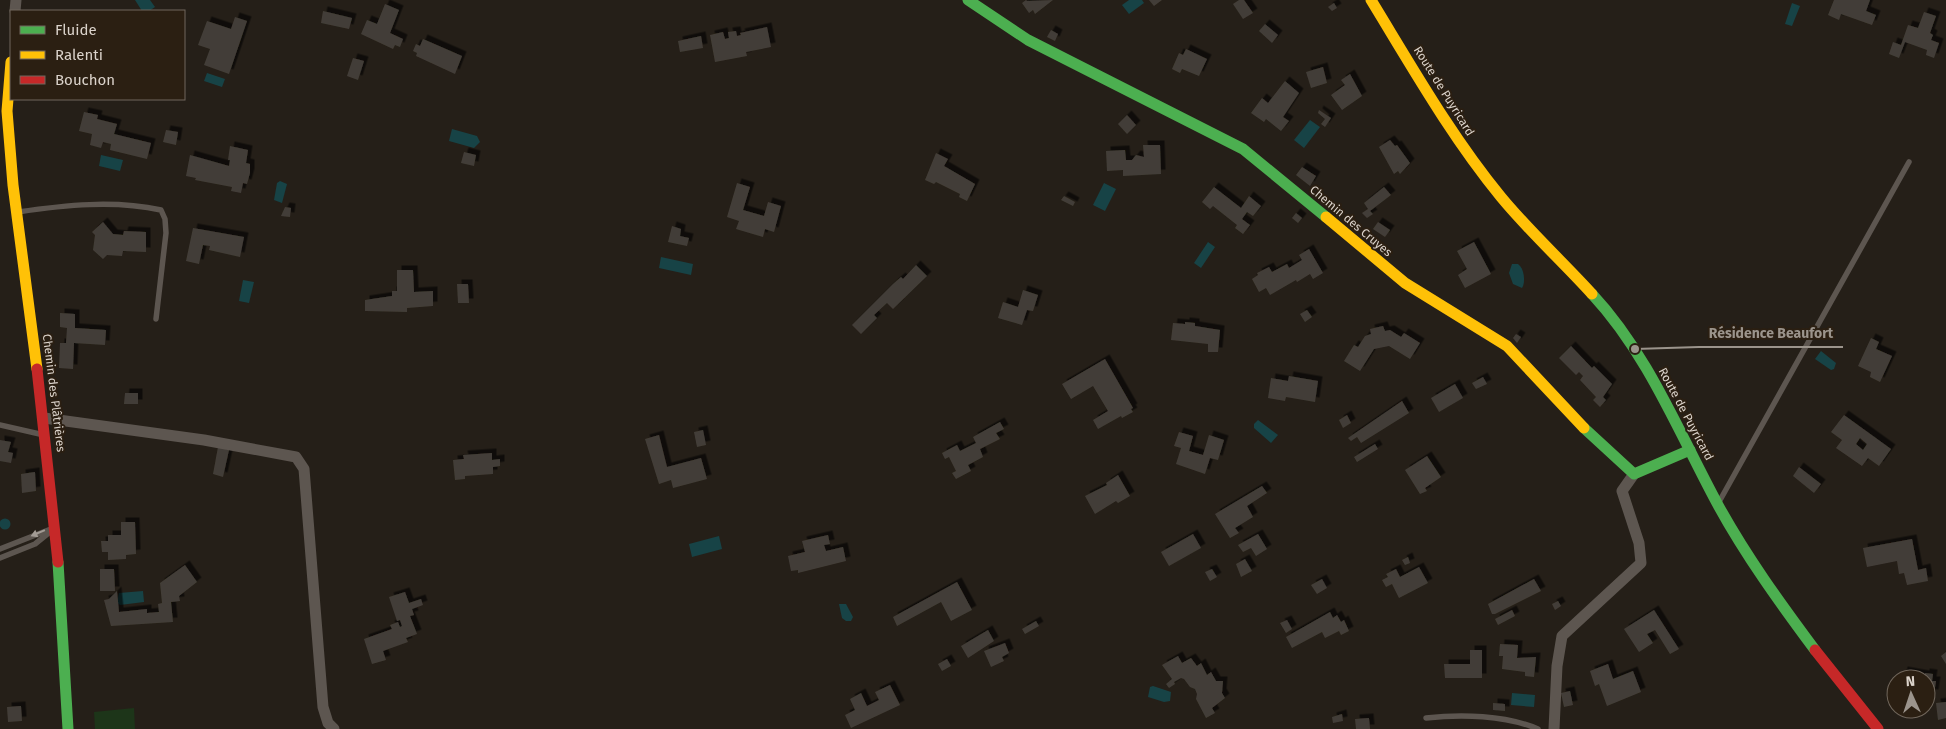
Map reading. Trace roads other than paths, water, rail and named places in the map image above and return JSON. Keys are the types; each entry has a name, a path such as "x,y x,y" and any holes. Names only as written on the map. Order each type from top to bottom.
{"street":[{"name":"Chemin des Cruyes","path":"968,0 1028,40 1243,149 1405,283 1507,346 1594,439 1634,474"},
{"name":"Route de Puyricard","path":"1371,0 1468,156 1522,223 1588,288 1620,328 1660,391 1718,504 1765,582 1878,729"},
{"name":"Chemin des Plâtrières","path":"10,69 4,110 44,418 56,527 68,729"},
{"path":"44,418 204,440 296,457 304,469 322,707 328,723 334,729"},
{"path":"1554,729 1557,666 1562,636 1641,563 1639,543 1622,491 1634,474 1690,450"}],"lane":[{"path":"1718,504 1909,162"},
{"path":"16,212 57,206 109,204 161,210 165,218 166,233 156,319"},
{"path":"0,425 46,436"},
{"path":"0,549 56,527"},
{"path":"0,558 35,544 56,527"},
{"path":"1426,718 1447,715 1521,722 1538,729"}],"water":[{"path":"135,0 150,0 155,7 150,10 141,10"},
{"path":"1129,0 1142,0 1144,3 1129,14 1122,5"},
{"path":"1792,3 1800,6 1792,26 1785,24"},
{"path":"207,73 225,79 222,87 204,81"},
{"path":"1310,120 1320,127 1304,148 1294,140"},
{"path":"452,129 477,136 480,142 474,148 449,141"},
{"path":"101,155 123,160 120,171 99,166"},
{"path":"280,181 287,184 282,203 274,200 277,183"},
{"path":"1104,183 1116,189 1105,211 1093,205"},
{"path":"1208,242 1215,247 1201,268 1194,263"},
{"path":"661,257 693,264 691,275 659,268"},
{"path":"1512,264 1518,264 1522,269 1524,279 1522,288 1513,284 1509,273"},
{"path":"243,280 254,282 249,303 239,301"},
{"path":"1821,351 1836,363 1834,369 1831,370 1815,359"},
{"path":"1258,420 1278,435 1271,443 1254,428 1254,424"},
{"path":"5,518 11,524 5,530 -1,524"},
{"path":"719,536 722,549 692,557 689,544"},
{"path":"143,591 144,602 120,605 117,602 119,593"},
{"path":"839,604 846,604 853,617 851,621 846,621 842,618"},
{"path":"1153,686 1171,692 1170,701 1164,702 1148,697 1150,687"},
{"path":"1512,693 1535,695 1534,707 1511,705"}],"place":[{"name":"Résidence Beaufort","path":"1635,349"}]}
